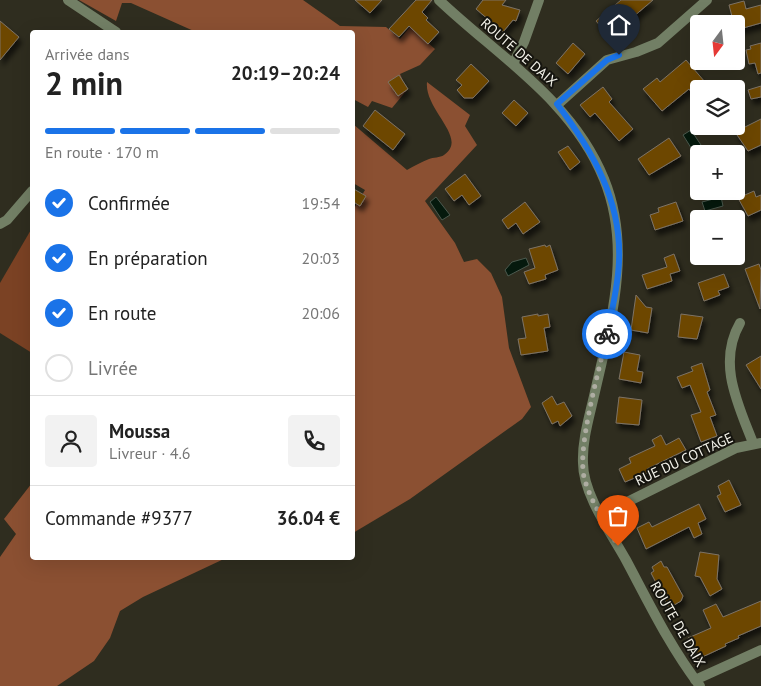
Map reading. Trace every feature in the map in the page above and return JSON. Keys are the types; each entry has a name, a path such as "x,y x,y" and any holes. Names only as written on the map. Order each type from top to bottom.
{"street":[{"path":"68,0 113,30"},
{"name":"ROUTE DE DAIX","path":"439,0 557,104 581,137 604,177 614,211 618,237 618,272 583,452 585,479 601,515 676,651 698,683"},
{"path":"513,64 524,42 539,0"},
{"path":"557,104 607,60 636,52 658,43 707,0"},
{"path":"0,224 7,220 30,192"},
{"name":"RUE DU COTTAGE","path":"601,515 724,454 757,443 734,388 729,364 730,344 740,323"},
{"path":"698,683 761,650"}],"shaded area":[{"path":"79,0 303,0 340,26 386,27 400,39 410,27 435,49 420,65 400,74 407,90 392,108 372,101 368,107 355,100 355,30 192,30 131,3 122,3 116,21"},
{"path":"427,82 470,115 465,126 477,145 425,201 455,243 464,262 477,259 491,273 502,297 509,348 531,407 522,419 410,499 355,532 355,207 365,190 355,184 355,126 407,170 431,158 442,156 450,148 451,140 449,132 432,103"},
{"path":"690,131 690,135 694,135 701,145 690,146 683,135"},
{"path":"436,197 450,215 442,220 430,202"},
{"path":"722,200 723,206 705,210 702,202"},
{"path":"30,231 30,352 0,333 0,283"},
{"path":"526,258 529,265 508,276 505,270 512,262"},
{"path":"30,486 30,560 222,560 143,597 120,611 110,638 94,661 57,686 0,686 0,557 16,534 4,519"}],"building":[{"path":"355,0 382,0 370,13"},
{"path":"416,0 432,0 422,12 428,18 426,20 439,32 428,44 409,26 399,37 389,29"},
{"path":"483,0 506,0 502,5 520,10 516,21 513,20 503,32 476,9"},
{"path":"621,0 653,0 626,23 628,26 611,38 596,21"},
{"path":"744,1 746,9 761,5 761,23 745,27 745,15 732,15 729,5"},
{"path":"0,21 19,37 0,60"},
{"path":"573,43 585,54 568,74 556,63"},
{"path":"761,43 761,73 758,74 755,63 749,64 746,50 751,49 750,46"},
{"path":"686,60 690,65 690,70 695,70 703,80 690,80 690,90 689,89 662,111 643,89 657,78 660,82"},
{"path":"471,64 489,81 473,98 464,98 457,90 462,85 456,80"},
{"path":"399,75 408,89 398,96 388,82"},
{"path":"761,86 761,97 751,99 748,90"},
{"path":"603,87 612,99 609,102 633,129 619,141 595,113 590,117 580,105"},
{"path":"514,100 528,113 516,126 502,113"},
{"path":"375,110 405,134 393,150 363,126"},
{"path":"761,119 761,145 748,151 737,135 745,135 745,127"},
{"path":"669,138 681,156 649,175 638,159"},
{"path":"568,146 580,162 570,170 558,152"},
{"path":"465,174 481,196 469,205 462,195 454,201 445,189"},
{"path":"355,190 366,196 360,206 355,203"},
{"path":"754,191 756,197 761,195 761,210 748,216 739,200 745,200 745,195"},
{"path":"525,202 540,222 523,234 516,223 508,229 502,220"},
{"path":"676,202 683,221 655,230 650,215 659,212 658,208"},
{"path":"545,245 546,247 550,245 558,270 545,275 546,279 529,284 524,272 535,268 529,249"},
{"path":"674,254 680,271 670,274 672,281 647,289 642,275 667,267 664,258"},
{"path":"759,264 761,270 760,309 745,269"},
{"path":"724,274 729,287 718,291 720,295 704,301 698,283"},
{"path":"636,295 646,307 652,308 648,333 631,330"},
{"path":"538,314 538,316 548,314 550,327 544,328 548,351 521,355 518,339 526,338 522,317"},
{"path":"681,314 703,317 697,339 678,337"},
{"path":"624,352 640,355 637,371 643,372 641,383 619,379"},
{"path":"761,356 761,389 746,365"},
{"path":"702,363 710,390 707,392 716,415 710,417 717,436 701,442 691,415 701,412 690,385 682,388 677,377 693,371 691,367"},
{"path":"552,396 557,405 564,402 572,416 560,426 558,421 552,424 542,403"},
{"path":"619,397 642,400 639,425 616,423"},
{"path":"661,435 666,445 679,438 686,450 647,469 649,472 625,482 619,469 631,463 629,458 655,446 652,440"},
{"path":"729,480 741,505 725,512 717,496 721,494 718,486"},
{"path":"699,504 706,519 698,523 702,534 694,538 689,527 646,549 637,528 649,522 652,527"},
{"path":"700,552 719,555 717,579 722,589 710,596 700,577 695,576"},
{"path":"661,561 664,567 667,567 683,596 681,601 669,608 651,573 654,571 652,567"},
{"path":"761,601 761,626 738,636 739,638 725,644 726,646 698,659 688,638 711,628 703,610 716,604 723,617"}],"way so far":[{"path":"607,334 582,463 589,490 618,546"}],"route":[{"path":"607,334 619,261 614,211 604,177 581,137 557,104 607,60 619,55"}]}
